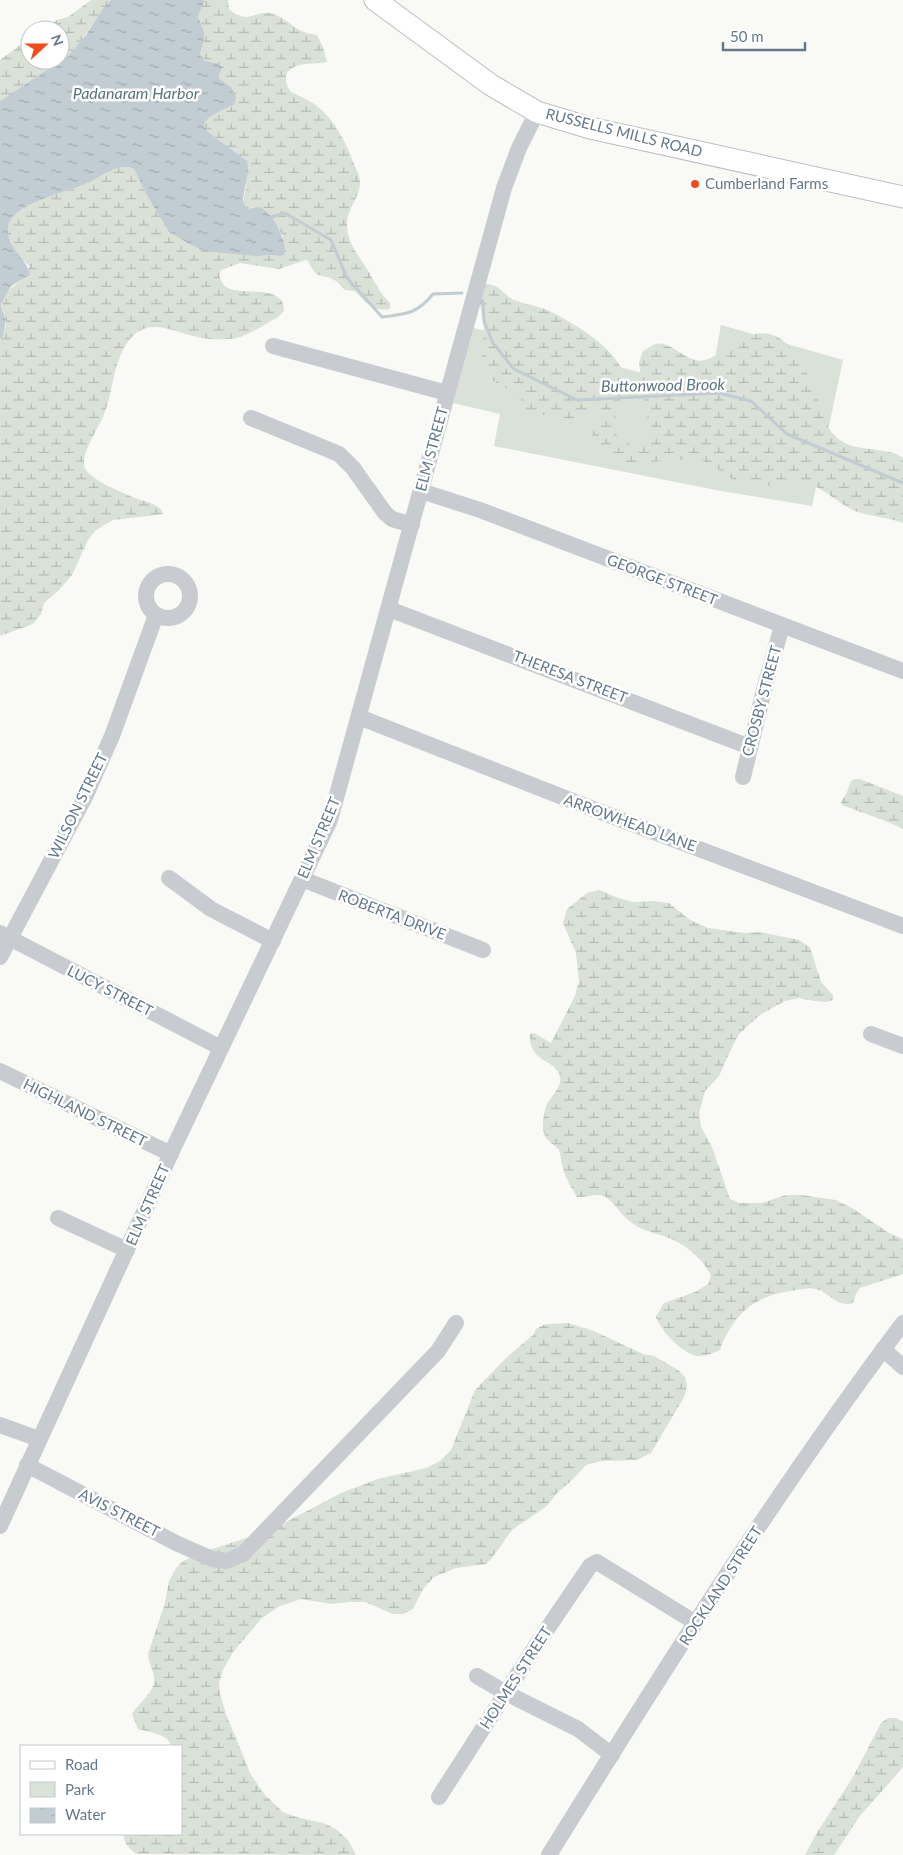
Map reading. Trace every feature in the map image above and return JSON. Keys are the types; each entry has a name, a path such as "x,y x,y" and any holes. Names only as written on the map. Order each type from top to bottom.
{"main road":[{"name":"RUSSELLS MILLS ROAD","path":"375,0 491,85 537,112 590,128 903,197"}],"street":[{"name":"ELM STREET","path":"0,1526 171,1154 330,820 504,188 519,148 537,112"},
{"path":"273,346 447,393"},
{"path":"251,418 339,454 353,468 385,513 392,519 412,525"},
{"name":"GEORGE STREET","path":"421,491 480,510 903,671"},
{"name":"THERESA STREET","path":"389,609 750,747"},
{"name":"WILSON STREET","path":"0,956 5,936 85,798 112,736 156,615"},
{"name":"CROSBY STREET","path":"743,777 782,626"},
{"name":"ARROWHEAD LANE","path":"358,717 593,809 903,926"},
{"path":"169,878 211,908 273,941"},
{"name":"ROBERTA DRIVE","path":"302,880 483,950"},
{"name":"LUCY STREET","path":"5,936 221,1048"},
{"path":"871,1034 903,1046"},
{"name":"HIGHLAND STREET","path":"0,1070 171,1154"},
{"path":"58,1218 127,1250"},
{"name":"AVIS STREET","path":"27,1466 176,1543 212,1559 228,1561 243,1554 438,1351 456,1323"},
{"name":"ROCKLAND STREET","path":"549,1855 696,1623 804,1460 903,1323"},
{"path":"883,1350 903,1367"},
{"path":"0,1425 39,1439"},
{"name":"HOLMES STREET","path":"439,1798 590,1566 597,1562 696,1623"},
{"path":"477,1676 506,1693 578,1729 612,1755"}],"green space":[{"path":"91,0 111,0 70,54 70,20 57,20 68,17"},
{"path":"205,0 228,0 229,9 242,17 262,13 274,14 301,31 317,35 327,62 295,67 287,74 286,82 291,92 319,107 332,121 347,146 359,175 360,187 347,219 347,231 354,248 377,287 390,303 390,309 384,310 370,306 355,291 345,290 331,278 320,276 314,272 306,260 279,269 240,263 221,270 219,275 223,284 235,290 262,292 277,297 282,302 284,311 277,317 248,334 232,339 197,337 171,329 153,327 137,332 124,348 116,367 107,407 86,451 84,465 89,474 101,482 130,496 155,505 164,514 113,520 96,530 88,540 72,575 44,603 41,614 33,624 0,636 0,339 6,322 2,304 10,289 28,277 29,266 17,253 9,238 8,226 12,218 20,211 42,199 88,183 113,169 126,167 134,169 145,192 169,232 191,245 204,251 280,256 283,236 271,217 265,210 259,207 247,208 243,204 247,161 208,132 204,124 213,115 233,106 231,87 220,79 219,75 222,69 204,61 200,54 204,32 198,16"},
{"path":"20,45 20,70 47,70 0,101 0,60"},
{"path":"485,284 498,287 514,300 557,315 588,334 614,357 623,375 622,394 616,413 615,430 618,437 636,447 649,445 651,442 639,363 643,351 654,345 662,344 699,361 711,358 741,339 755,334 764,333 780,339 792,350 802,364 816,392 826,422 836,437 852,446 888,452 903,458 903,523 855,511 822,490 802,482 779,485 754,485 730,478 710,464 698,460 680,459 634,463 619,461 601,449 592,435 601,414 600,407 567,422 549,415 529,416 519,395 490,379 482,355 484,327 480,304"},
{"path":"721,325 843,360 812,506 721,491 494,446 500,414 453,403 474,328 709,391"},
{"path":"860,779 903,796 903,829 842,805 841,802 851,781"},
{"path":"600,890 633,902 669,903 690,920 708,928 745,933 759,932 799,940 810,947 821,982 833,995 833,1000 827,1002 799,998 785,1001 761,1014 739,1034 719,1076 705,1091 699,1113 701,1127 712,1147 730,1199 740,1203 762,1203 786,1195 801,1195 836,1200 852,1208 889,1233 903,1239 903,1274 860,1288 853,1303 842,1303 820,1290 811,1288 785,1292 763,1299 747,1308 737,1318 725,1337 720,1350 706,1355 697,1356 685,1351 667,1335 656,1317 664,1303 695,1292 708,1284 711,1275 699,1258 689,1249 671,1239 637,1226 628,1220 604,1196 577,1197 565,1174 559,1150 545,1136 543,1128 546,1107 560,1084 560,1076 553,1066 533,1050 530,1034 534,1033 551,1043 575,996 579,981 576,953 563,923 567,909 587,893"},
{"path":"568,1323 594,1331 643,1354 654,1356 678,1370 685,1377 687,1386 684,1397 651,1453 637,1460 601,1461 586,1465 556,1494 547,1506 512,1530 486,1564 456,1568 434,1577 423,1589 413,1609 403,1614 393,1614 365,1602 332,1604 301,1599 278,1607 261,1619 233,1652 223,1670 219,1683 226,1714 251,1775 265,1795 283,1812 323,1823 336,1829 348,1840 356,1855 136,1854 129,1848 124,1835 182,1835 182,1745 170,1745 163,1736 138,1729 132,1714 150,1692 154,1682 148,1654 165,1603 169,1581 176,1568 183,1561 212,1549 256,1535 288,1521 341,1493 378,1479 426,1468 440,1461 451,1450 475,1390 506,1358 533,1335 536,1329 549,1324"},
{"path":"888,1718 896,1718 903,1722 903,1767 859,1817 834,1855 805,1855 818,1831 853,1777 881,1723"}],"water":[{"name":"Padanaram Harbor","path":"111,0 205,0 198,16 204,32 200,54 204,61 220,64 222,69 219,75 220,79 231,87 236,97 234,105 213,115 204,124 208,132 247,161 248,172 243,204 248,208 259,207 269,214 282,236 285,250 284,255 257,256 204,251 191,245 169,232 145,192 134,169 118,168 88,183 29,205 11,219 8,228 10,242 25,263 30,275 11,286 1,304 6,320 3,336 0,339 0,101 47,70 70,70 70,54 86,35 104,7"}],"waterway":[{"name":"Buttonwood Brook","path":"271,217 285,213 331,240 347,278 382,317 411,312 422,306 433,294 462,293"},
{"name":"Buttonwood Brook","path":"483,301 484,322 493,343 514,369 577,400 719,393 751,401 787,434 903,483"}],"place":[{"name":"Cumberland Farms","path":"695,184"}]}
